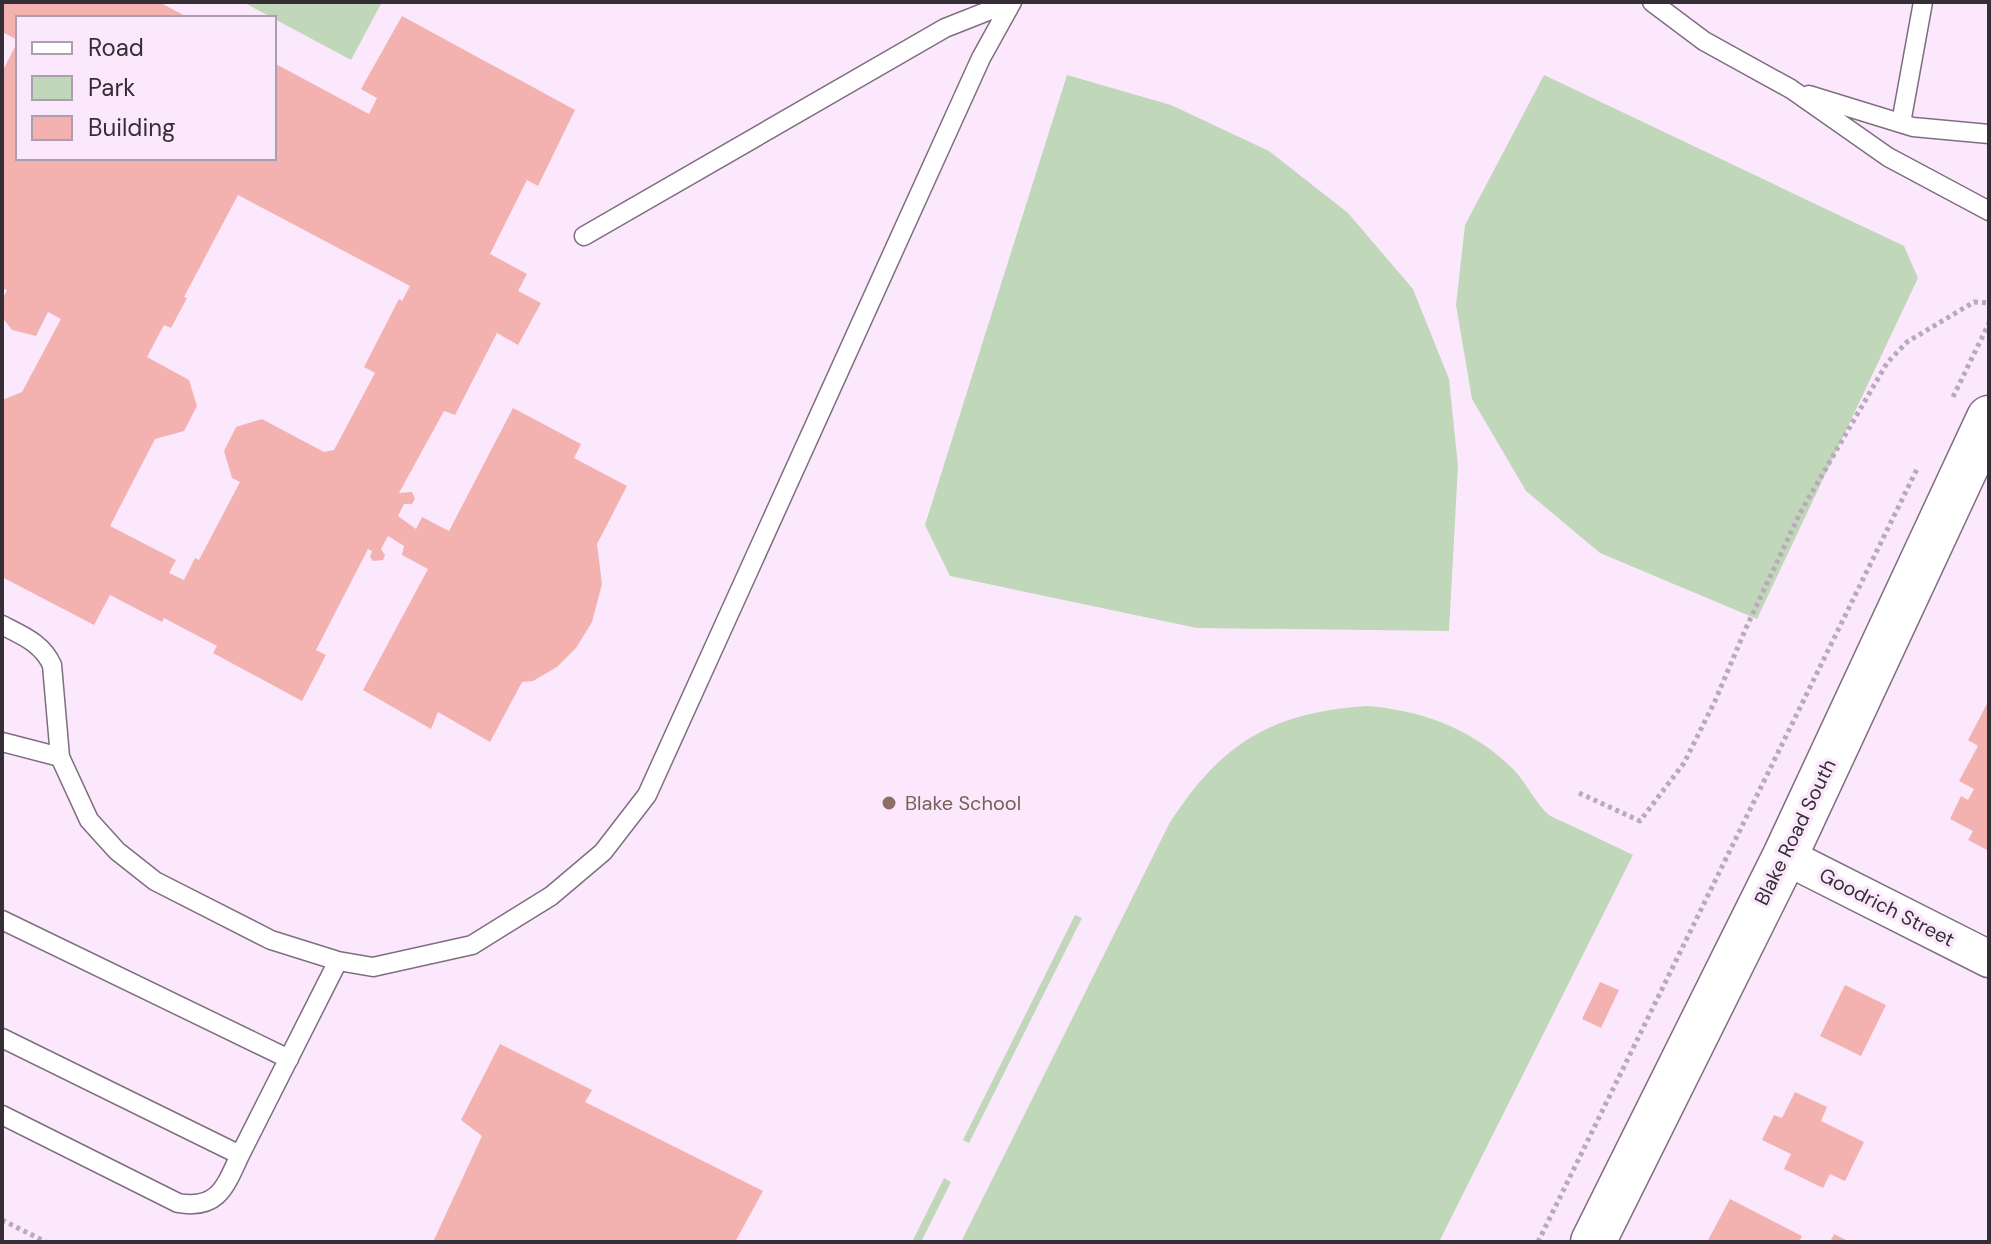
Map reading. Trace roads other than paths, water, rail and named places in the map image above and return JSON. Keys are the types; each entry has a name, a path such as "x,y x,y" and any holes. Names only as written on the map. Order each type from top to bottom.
{"street":[{"name":"Blake Road South","path":"1593,1242 1785,856 1989,418"},
{"name":"Goodrich Street","path":"1785,856 1989,959"}],"lane":[{"path":"584,236 945,28 1012,2"},
{"path":"2,625 46,651 52,665 60,757 89,820 117,851 155,881 271,940 338,961 373,967 472,945 551,896 603,852 647,795 981,58 1012,2"},
{"path":"1652,2 1704,41 1791,89 1888,157 1989,211"},
{"path":"1901,123 1923,2"},
{"path":"1791,89 1913,127 1989,134"},
{"path":"2,742 60,757"},
{"path":"2,920 289,1059"},
{"path":"2,1115 178,1203 196,1206 212,1200 226,1185 338,961"},
{"path":"2,1038 240,1155"}],"place":[{"name":"Blake School","path":"889,803"}]}
